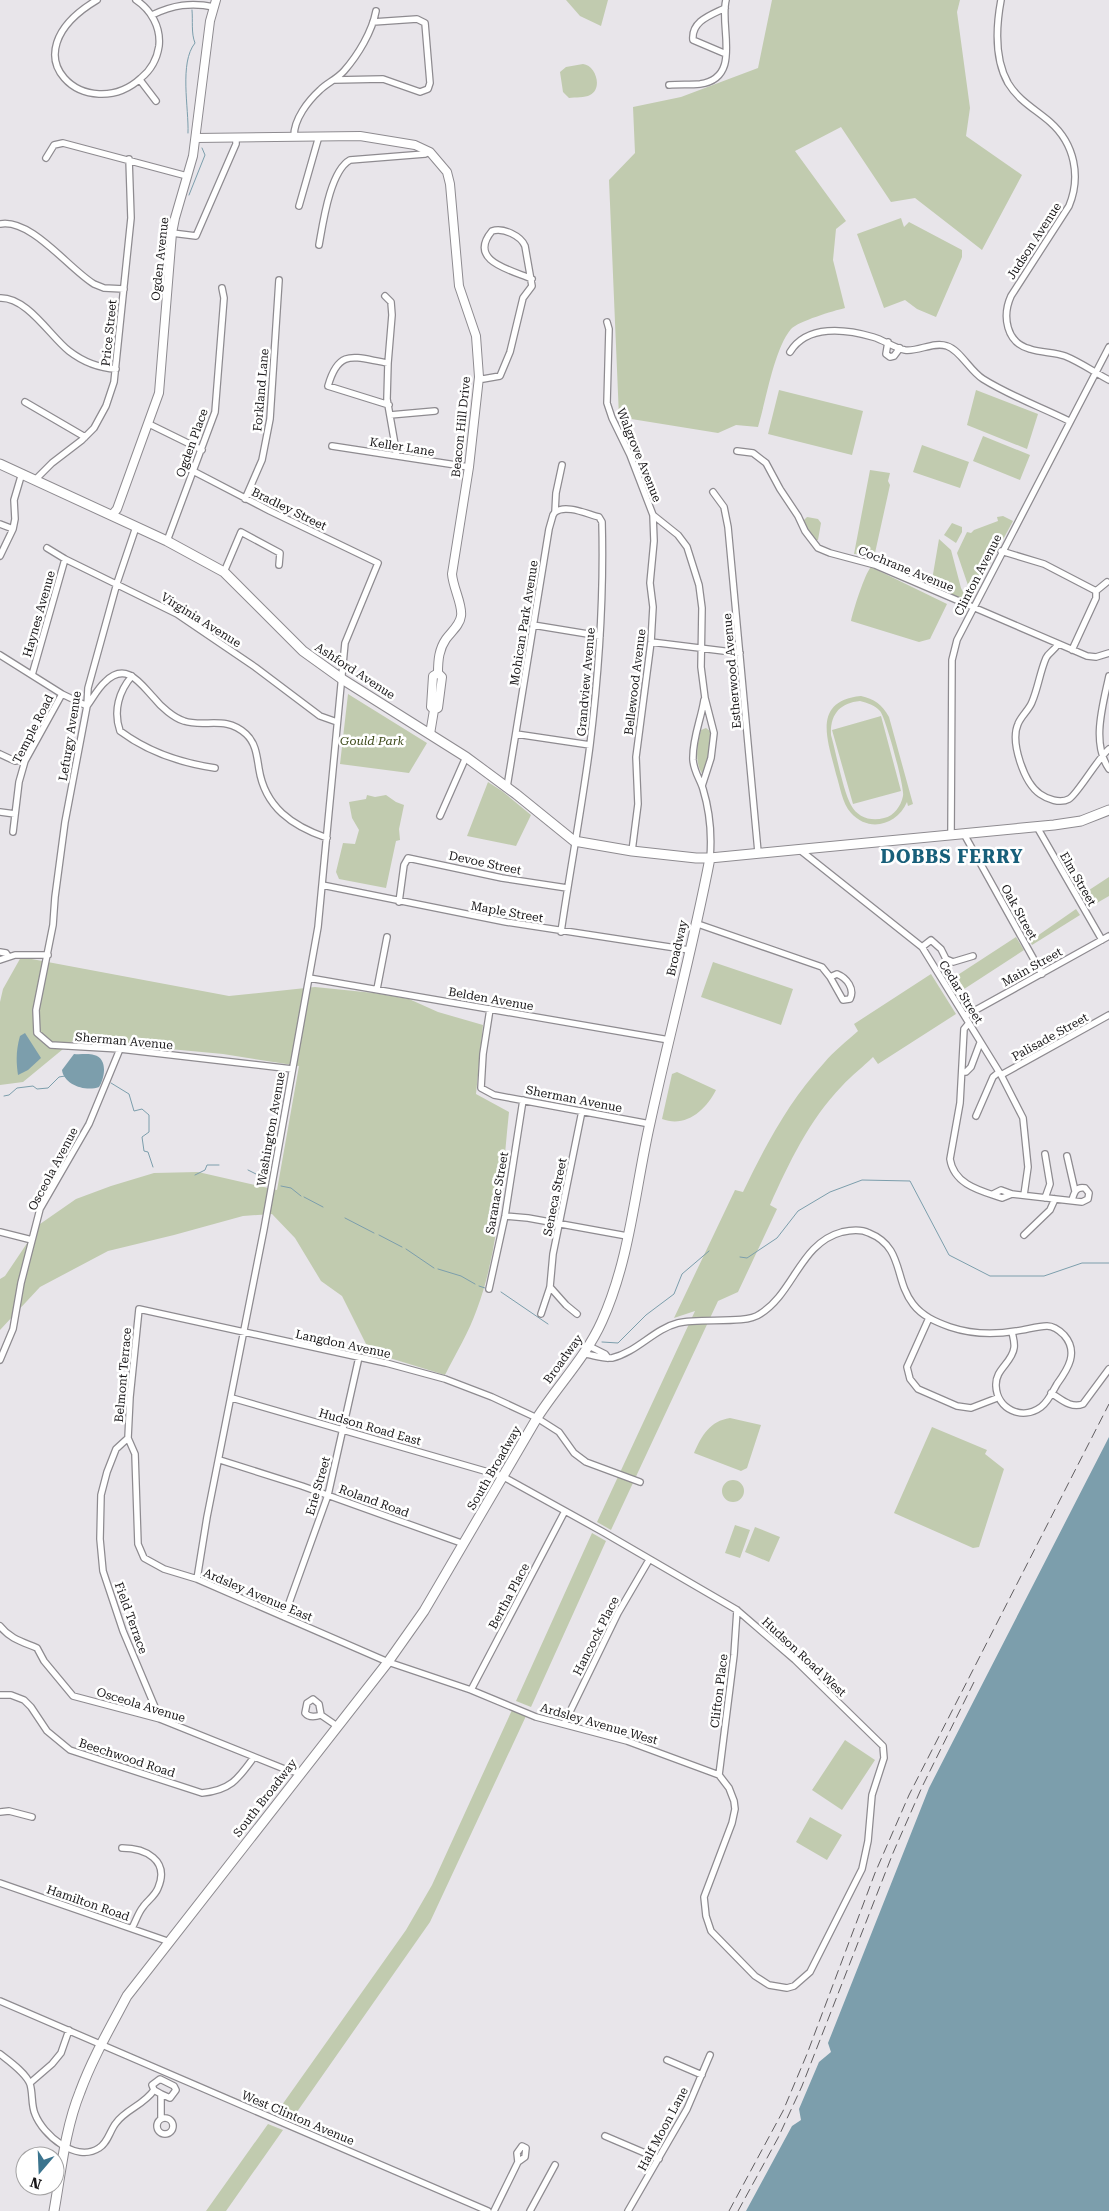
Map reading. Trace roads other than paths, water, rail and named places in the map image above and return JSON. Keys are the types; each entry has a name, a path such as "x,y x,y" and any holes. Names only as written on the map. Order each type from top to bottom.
{"main road":[{"name":"Ashford Avenue","path":"0,464 136,526 224,572 303,651 342,679 466,757 507,786 574,841 632,851 710,858"},
{"path":"710,858 798,848 1037,827 1081,821 1109,810"},
{"name":"Broadway","path":"537,1418 557,1387 587,1350 611,1299 619,1273 668,1040 710,858"},
{"name":"South Broadway","path":"54,2211 66,2147 79,2093 101,2045 127,1996 388,1662 424,1611 537,1418"}],"street":[{"path":"97,0 74,17 59,34 54,52 60,72 73,85 98,94 124,90 140,80 151,68 159,47 158,34 152,14 136,0"},
{"path":"669,85 703,84 719,76 725,67 726,0"},
{"name":"Judson Avenue","path":"1001,0 998,36 1002,70 1017,95 1026,105 1050,122 1066,140 1072,154 1075,173 1074,190 1069,206 1011,296 1006,311 1006,325 1013,338 1022,346 1066,356 1109,380"},
{"path":"152,14 166,8 190,4 215,4"},
{"name":"Ogden Avenue","path":"112,515 117,509 149,424 161,386 172,233 193,156 205,60 215,4"},
{"path":"725,8 701,20 692,36 693,40 703,46 726,54"},
{"path":"294,136 294,128 303,110 320,90 343,73 354,59 373,22 376,10"},
{"path":"334,80 383,79 420,92 428,89 430,83 425,22 417,19 373,22"},
{"path":"140,80 156,101"},
{"path":"298,206 319,136"},
{"path":"196,138 360,136 415,145 430,152"},
{"path":"172,233 196,236 236,144 236,138"},
{"path":"46,158 54,145 63,143 129,159 187,176"},
{"path":"319,245 329,199 338,171 343,164 350,160 430,152"},
{"name":"Beacon Hill Drive","path":"430,152 449,177 459,286 476,336 479,377 469,467 452,574 453,586 461,605 462,614 460,621 440,651 438,673 442,677 438,708 434,710 430,734"},
{"name":"Price Street","path":"36,479 94,428 106,406 114,382 131,218 129,159"},
{"path":"0,224 15,225 29,232 94,284 104,288 124,289"},
{"path":"479,377 483,379 500,376 510,352 523,298 531,289 532,279 523,242 504,231 498,229 492,231 484,244 484,250 488,258 502,267 532,279"},
{"name":"Forkland Lane","path":"245,499 262,460 270,419 279,280"},
{"name":"Ogden Place","path":"167,541 215,412 224,298 222,288"},
{"path":"385,296 391,302 392,315 387,399 397,456"},
{"path":"0,298 18,302 69,351 84,361 106,368 116,368"},
{"name":"Walgrove Avenue","path":"606,322 609,329 608,403 612,418 630,455 653,515 678,535 687,548 693,563 701,599 700,648 705,698 714,741 710,766 702,786"},
{"path":"790,352 794,345 810,334 827,330 872,336 900,348 914,350 946,345 958,353 963,361 982,378 1069,421"},
{"path":"888,342 886,354 890,357 894,356 900,348"},
{"name":"Clinton Avenue","path":"951,835 952,660 956,640 1109,347"},
{"path":"388,363 350,358 341,360 336,366 328,386 389,405"},
{"path":"25,402 85,437"},
{"path":"390,415 435,411"},
{"path":"149,424 202,450"},
{"name":"Keller Lane","path":"332,446 469,467"},
{"name":"Cochrane Avenue","path":"737,451 753,453 766,463 805,531 818,548 875,565 1091,657 1109,653"},
{"name":"Mohican Park Avenue","path":"507,786 549,530 552,515 555,512 556,493 562,465"},
{"name":"Bradley Street","path":"193,471 245,499 378,563"},
{"path":"0,556 6,546 15,519 14,500 22,473"},
{"name":"Estherwood Avenue","path":"713,492 724,507 727,518 758,852"},
{"name":"Grandview Avenue","path":"555,512 559,509 570,510 599,517 602,524 600,636 590,745 561,932"},
{"name":"Bellewood Avenue","path":"632,851 638,804 636,757 651,642 652,607 650,583 654,541 653,515"},
{"path":"0,524 12,529"},
{"name":"Lefurgy Avenue","path":"48,955 65,822 87,706 88,688 97,650 136,526"},
{"path":"224,572 241,532 280,553 279,566"},
{"name":"Virginia Avenue","path":"47,548 65,559 185,618 320,716 337,722"},
{"path":"1001,551 1044,564 1096,591"},
{"name":"Haynes Avenue","path":"32,675 65,559"},
{"name":"Washington Avenue","path":"197,1579 207,1517 232,1398 309,978 322,885 346,636 378,563"},
{"path":"1096,591 1107,582"},
{"path":"1072,650 1096,598 1096,591"},
{"path":"533,624 600,636"},
{"path":"651,642 740,653"},
{"path":"1058,644 1054,651 1047,656 1032,703 1015,732 1020,763 1034,790 1049,799 1064,801 1071,798 1091,769 1109,749"},
{"path":"0,655 62,694 87,706 106,680 120,674 132,676 164,708 185,721 225,724 236,727 247,735 254,744 260,779 277,810 306,831 327,838"},
{"path":"132,676 123,686 119,696 118,719 120,731 161,754 188,764 215,768"},
{"path":"1109,676 1102,710 1101,758 1109,769"},
{"name":"Temple Road","path":"13,832 19,782 26,759 62,694"},
{"name":"Walgrove Avenue","path":"705,698 694,738 693,760 697,778 702,786 710,821 710,858"},
{"path":"516,734 590,745"},
{"path":"0,754 15,761 26,759"},
{"path":"440,816 466,757"},
{"path":"0,812 15,814"},
{"name":"Elm Street","path":"1037,827 1102,940"},
{"name":"Oak Street","path":"964,834 1042,974"},
{"name":"Cedar Street","path":"798,848 922,947 1000,1074 1026,1126 1028,1167 1024,1196"},
{"name":"Devoe Street","path":"399,902 404,865 408,858 502,878 567,888"},
{"name":"Maple Street","path":"322,885 399,902 561,932 689,950"},
{"path":"695,923 822,967 841,997 844,1000 850,999 852,994 848,982 840,975 830,977"},
{"path":"377,990 387,936"},
{"name":"Main Street","path":"965,1016 1109,936"},
{"path":"922,947 930,940 941,950 946,959 953,962 973,956"},
{"path":"0,952 6,953 8,956"},
{"path":"0,960 8,956 48,955"},
{"name":"Sherman Avenue","path":"48,955 36,1010 37,1033 51,1044 120,1049 292,1069"},
{"name":"Belden Avenue","path":"309,978 668,1040"},
{"name":"Sherman Avenue","path":"490,1009 481,1088 494,1095 650,1124"},
{"name":"Palisade Street","path":"1000,1074 1109,1015"},
{"path":"969,1023 964,1029 959,1110 950,1162 967,1185 993,1194 1001,1190 1024,1196 1082,1202 1090,1196 1085,1188 1081,1187 1075,1191"},
{"path":"962,1072 966,1072 971,1067 980,1043"},
{"name":"Osceola Avenue","path":"0,1360 13,1329 40,1209 89,1124 120,1049"},
{"path":"976,1116 993,1077 1000,1074"},
{"name":"Saranac Street","path":"489,1290 505,1216 523,1100"},
{"name":"Seneca Street","path":"541,1314 550,1287 582,1111"},
{"path":"1045,1154 1050,1184 1045,1198"},
{"path":"1067,1156 1075,1191 1072,1200"},
{"path":"1024,1235 1050,1210 1055,1199"},
{"path":"505,1216 627,1236"},
{"path":"587,1350 605,1354 608,1358 631,1350 662,1329 677,1323 700,1319 737,1320 759,1315 779,1296 804,1260 822,1241 838,1233 856,1230 870,1233 889,1245 913,1304 929,1318 969,1332 1012,1332 1049,1326 1060,1332 1070,1342 1072,1355 1068,1367 1042,1406 1026,1414 1011,1411 997,1398 995,1383 999,1370 1008,1360 1014,1348 1012,1332"},
{"path":"0,1232 32,1240"},
{"path":"550,1287 577,1314"},
{"name":"Langdon Avenue","path":"140,1309 445,1379 492,1397 537,1418 559,1432 574,1453 586,1462 640,1482"},
{"name":"Belmont Terrace","path":"137,1532 135,1454 128,1438 130,1397 140,1309"},
{"path":"929,1318 907,1367 910,1379 918,1389 957,1406 971,1408 997,1398"},
{"name":"Erie Street","path":"284,1617 328,1495 359,1358"},
{"path":"1051,1394 1070,1405 1077,1406 1083,1404 1109,1369"},
{"name":"Hudson Road East","path":"232,1398 502,1476"},
{"name":"Field Terrace","path":"128,1438 116,1449 107,1472 102,1495 100,1539 103,1571 123,1631 160,1719"},
{"name":"Roland Road","path":"220,1460 328,1495 464,1544"},
{"name":"Hudson Road West","path":"502,1476 737,1610 826,1689 885,1749 872,1795 868,1841 862,1869 814,1965 805,1977 794,1986 780,1988 769,1985 755,1976 711,1931 705,1911 704,1897 732,1823 734,1809 734,1801 729,1788 719,1775"},
{"name":"Bertha Place","path":"471,1690 565,1511"},
{"name":"Ardsley Avenue East","path":"137,1532 138,1544 144,1558 164,1569 197,1579 388,1662"},
{"name":"Hancock Place","path":"564,1724 618,1613 649,1560"},
{"name":"Clifton Place","path":"719,1775 734,1655 737,1610"},
{"name":"Osceola Avenue","path":"0,1626 6,1634 37,1648 44,1661 73,1696 160,1719 254,1757 300,1773"},
{"name":"Ardsley Avenue West","path":"388,1662 471,1690 536,1717 627,1741 719,1775"},
{"name":"Beechwood Road","path":"0,1695 11,1695 24,1700 47,1731 70,1750 202,1793 217,1791 231,1785 254,1757"},
{"path":"321,1715 337,1726"},
{"path":"0,1812 9,1811 32,1817"},
{"path":"122,1848 137,1848 152,1856 159,1865 161,1878 157,1890 142,1908 132,1928"},
{"name":"Hamilton Road","path":"0,1883 170,1942"},
{"name":"West Clinton Avenue","path":"0,2001 488,2211"},
{"path":"30,2083 52,2064 60,2053 69,2030"},
{"path":"0,2054 11,2062 30,2083 34,2112 39,2123 66,2147 76,2151 89,2152 98,2149 125,2113 137,2107 154,2090"},
{"name":"Half Moon Lane","path":"628,2211 687,2110 710,2055"},
{"path":"667,2060 702,2075"},
{"path":"160,2079 174,2086 176,2090 170,2098 154,2090 152,2086 160,2079"},
{"path":"161,2094 161,2118"},
{"path":"605,2136 659,2159"},
{"path":"494,2211 518,2162"},
{"path":"530,2211 555,2165"}],"water":[{"path":"25,1033 41,1058 28,1070 18,1075 18,1046 20,1036"},
{"path":"74,1054 92,1054 102,1060 104,1074 99,1087 82,1088 67,1080 62,1070"},
{"path":"1109,1437 1109,2211 746,2211 792,2126 801,2120 799,2109 819,2062 831,2052 828,2043 929,1788"}],"waterway":[{"path":"188,133 186,74 187,62 195,43 192,10"},
{"path":"189,195 205,155 202,148"},
{"path":"4,1096 9,1095 17,1088 33,1086 37,1089 48,1088 59,1077 65,1076"},
{"path":"111,1083 129,1094 134,1111 142,1109 149,1115 149,1132 142,1137 144,1151 148,1152 153,1167"},
{"path":"195,1175 205,1170 207,1165 219,1165"},
{"path":"248,1170 266,1179"},
{"path":"740,1257 747,1258 777,1238 798,1211 830,1192 862,1180 910,1181 949,1255 990,1276 1044,1276 1082,1263 1109,1263"},
{"path":"281,1186 291,1188 301,1196"},
{"path":"304,1197 323,1207"},
{"path":"345,1218 374,1233"},
{"path":"379,1235 402,1247"},
{"path":"406,1249 434,1268"},
{"path":"602,1342 618,1343 646,1315 674,1294 682,1274 709,1251"},
{"path":"438,1269 461,1276 475,1284"},
{"path":"479,1286 485,1288"},
{"path":"501,1292 548,1324"}],"railway":[{"path":"729,2211 783,2111 807,2054 875,1873 909,1795 1109,1404"},
{"path":"738,2211 778,2138 802,2086 893,1853 922,1787 974,1682"}],"district":[{"name":"DOBBS FERRY","path":"952,856"}],"park label":[{"name":"Gould Park","path":"372,741"}]}
